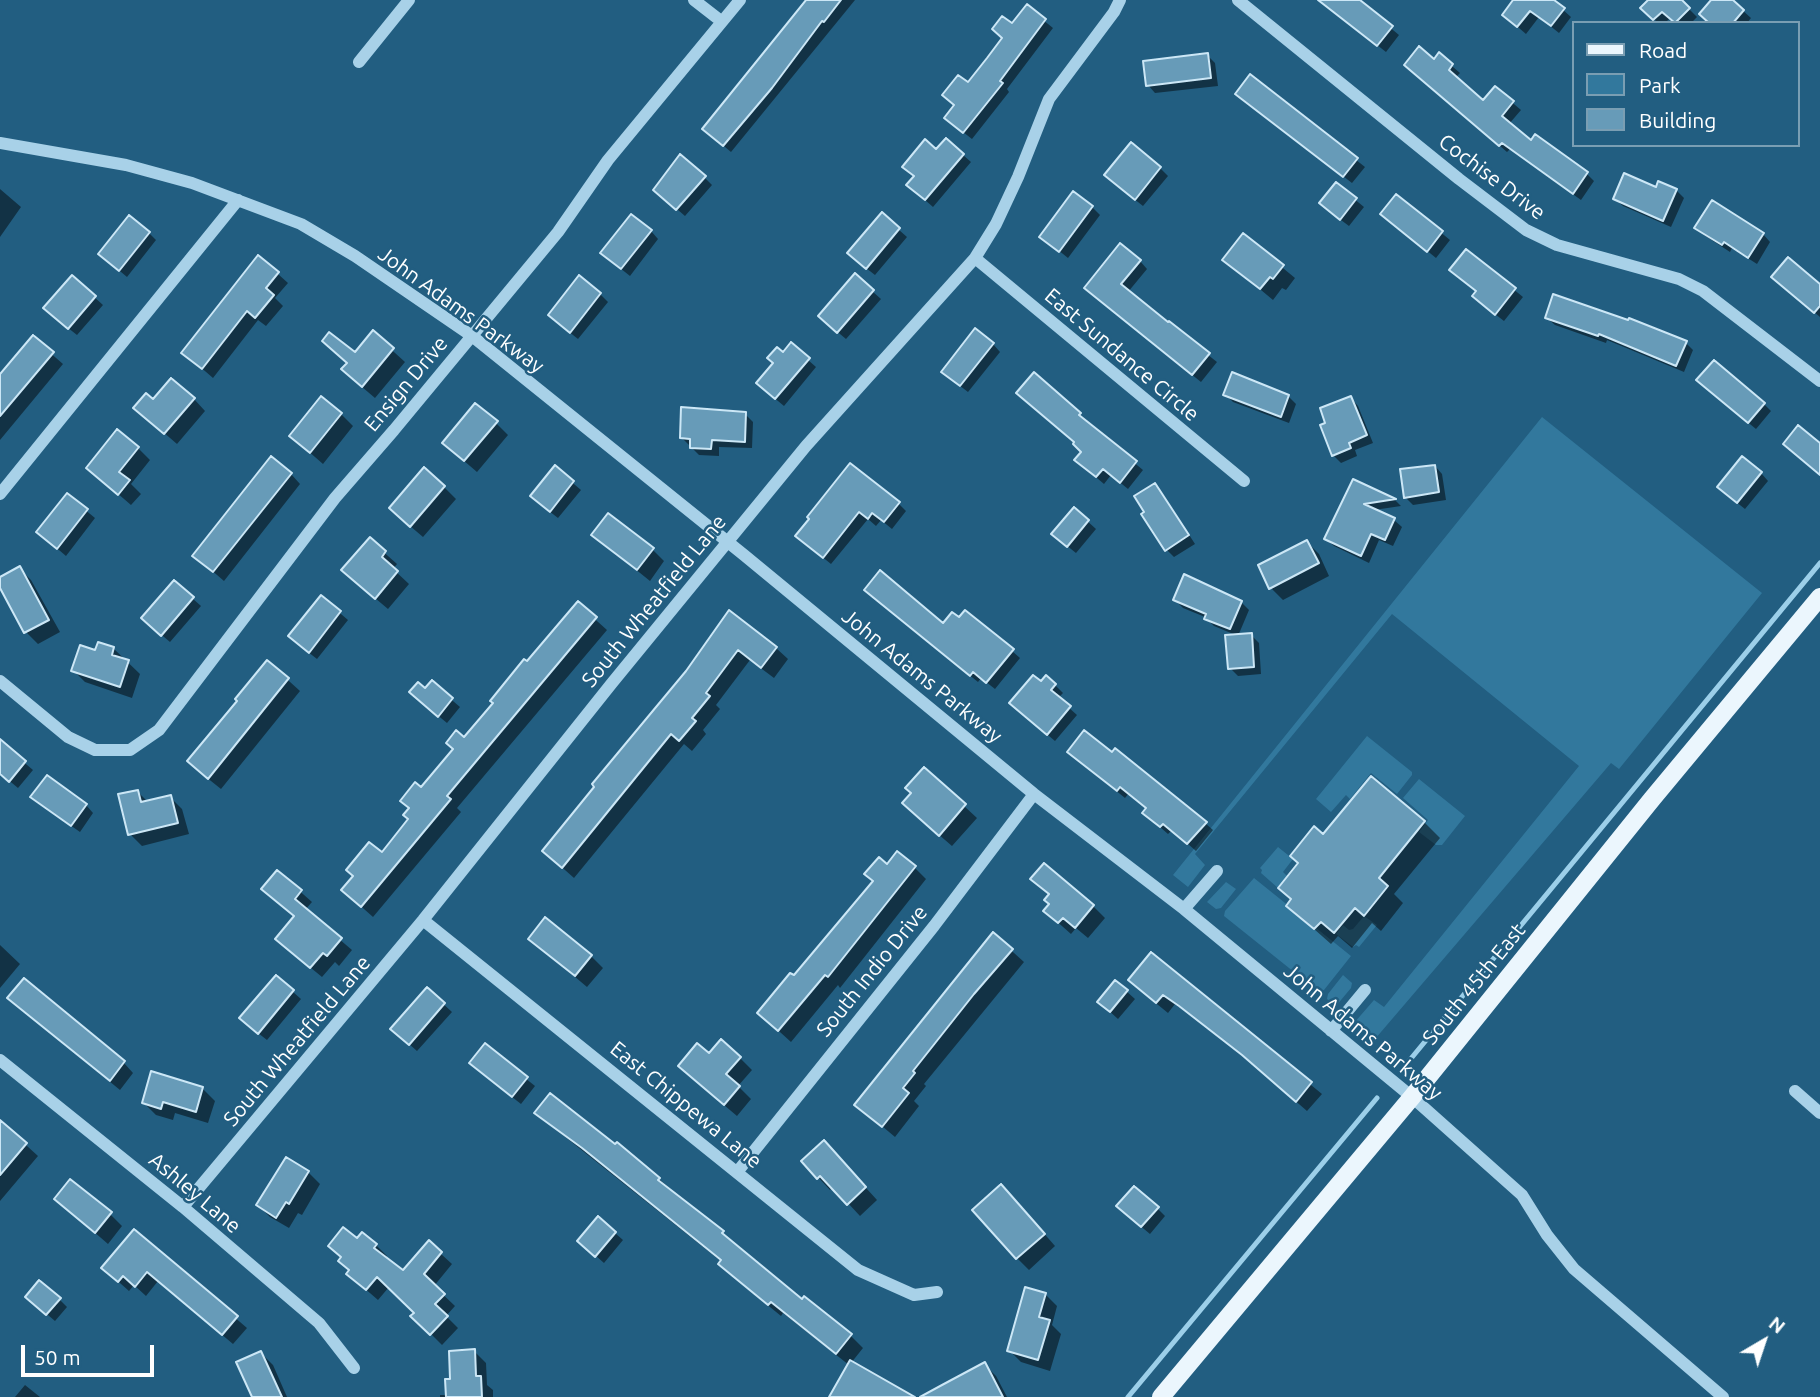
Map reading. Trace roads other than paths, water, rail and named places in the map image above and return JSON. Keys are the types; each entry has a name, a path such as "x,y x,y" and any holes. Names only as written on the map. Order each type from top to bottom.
{"main road":[{"name":"South 45th East","path":"1161,1397 1412,1097 1652,799 1820,597"}],"street":[{"path":"359,62 409,0"},
{"path":"694,0 721,21"},
{"name":"Ensign Drive","path":"0,681 68,737 95,750 130,750 159,730 335,498 558,232 608,160 740,0"},
{"name":"South Wheatfield Lane","path":"183,1206 423,920 611,682 806,446 975,258 996,224 1018,177 1049,99 1114,12 1120,0"},
{"name":"Cochise Drive","path":"1238,0 1459,179 1527,230 1557,245 1679,279 1703,291 1820,381"},
{"name":"John Adams Parkway","path":"0,144 126,165 192,183 301,225 355,256 472,336 1034,794 1184,909 1412,1097 1522,1195 1547,1235 1574,1269 1723,1397"},
{"path":"0,494 238,200"},
{"name":"East Sundance Circle","path":"975,258 1244,481"},
{"name":"South Indio Drive","path":"738,1171 934,926 1034,794"},
{"path":"1184,909 1217,871"},
{"name":"East Chippewa Lane","path":"423,920 858,1269 914,1295 937,1292"},
{"path":"1331,1031 1364,990"},
{"name":"Ashley Lane","path":"0,1060 183,1206 319,1322 354,1368"},
{"path":"1795,1091 1820,1113"}],"waterway":[{"path":"1404,1067 1820,563"},
{"path":"1128,1397 1377,1098"}]}
